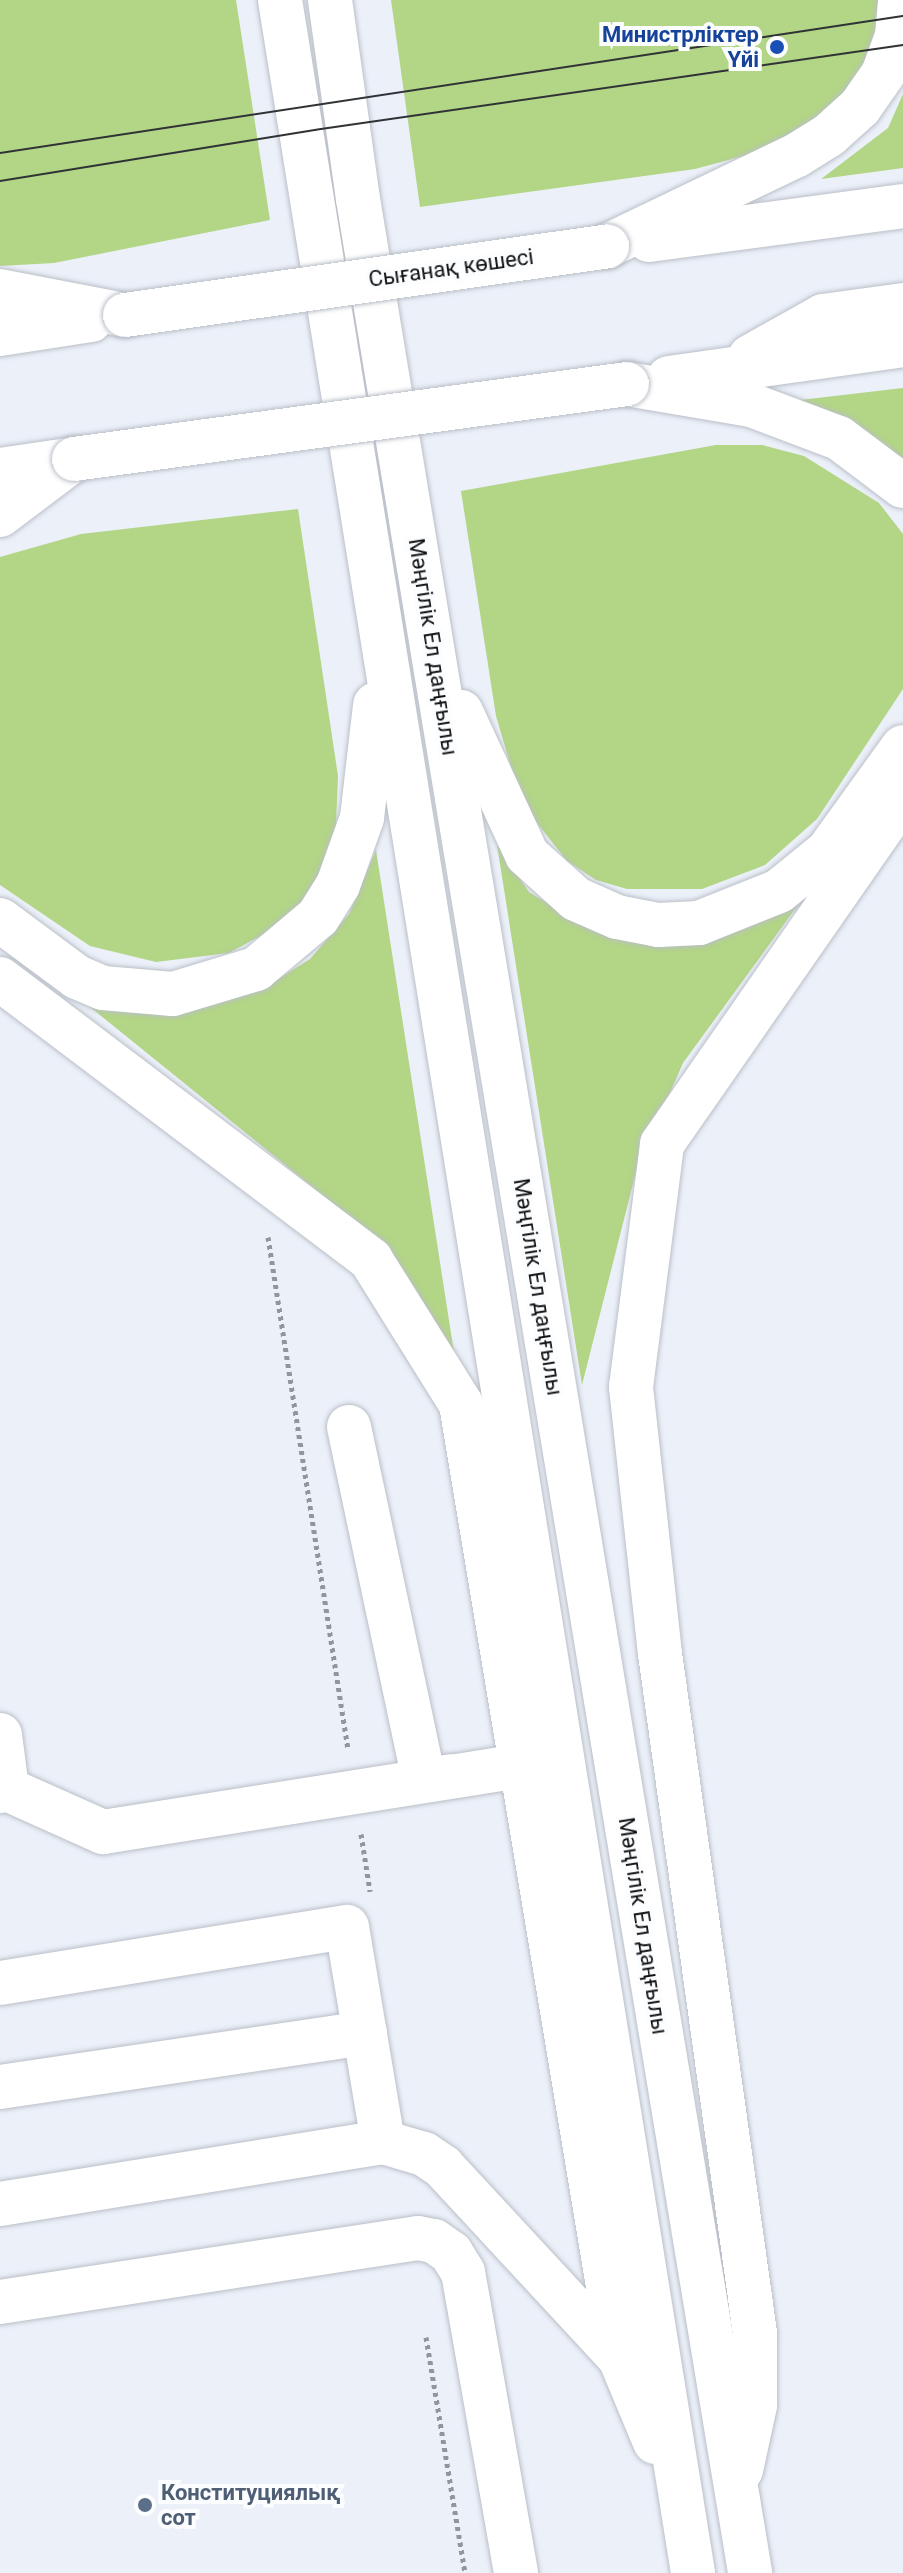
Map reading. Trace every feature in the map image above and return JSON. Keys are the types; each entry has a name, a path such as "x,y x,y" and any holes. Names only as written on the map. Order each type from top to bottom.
{"main road":[{"name":"Мәңгілік Ел даңғылы","path":"330,0 433,648 750,2573"},
{"path":"607,246 797,155 829,135 860,107 883,74 897,36 900,0"},
{"path":"279,1 381,651 692,2571"},
{"name":"Сығанақ көшесі","path":"0,334 903,206"},
{"path":"0,291 125,315"},
{"path":"727,370 823,316 903,305"},
{"path":"0,470 903,345"},
{"path":"627,384 765,410 839,438 903,486"},
{"path":"0,515 74,459"},
{"path":"433,648 527,855 576,899 617,917 658,925 699,923 779,891 828,851 903,747"},
{"path":"0,920 77,977 103,988 173,994 256,969 318,917 352,853 362,818 381,651"},
{"path":"736,2492 755,2405 755,2333 660,1654 631,1387 662,1144 903,797"},
{"path":"0,979 371,1260 461,1404 620,2358 682,2502"},
{"path":"349,1427 424,1780 520,1766"},
{"path":"0,1735 2,1788 103,1832 355,1789 520,1766"},
{"path":"0,1983 347,1927 383,2142"},
{"path":"0,2087 365,2033"},
{"path":"0,2204 383,2142 424,2154 443,2167 620,2358"},
{"path":"0,2302 418,2238 434,2241 451,2253 463,2272 516,2573"}],"path":[{"path":"267,1230 372,1905"},
{"path":"425,2329 465,2573"}],"green space":[{"path":"0,0 236,0 270,220 54,263 0,266"},
{"path":"391,0 880,0 877,36 862,80 833,113 747,155 695,169 420,207"},
{"path":"903,94 903,168 821,179 888,128"},
{"path":"903,388 903,460 800,400"},
{"path":"716,445 762,445 804,456 879,503 903,534 903,689 817,819 765,865 702,889 627,889 596,880 567,861 522,804 496,716 461,491"},
{"path":"298,509 338,776 336,825 325,862 310,893 288,921 229,953 156,962 90,946 0,885 0,557 81,534"},
{"path":"497,845 529,892 585,926 806,894 683,1063 637,1168 582,1385"},
{"path":"376,850 455,1359 357,1223 69,990 262,989 310,959 349,914"}],"tram line":[{"path":"0,153 903,16"},
{"path":"0,181 321,129 903,45"}],"place":[{"name":"Министрліктер Үйі","path":"777,47"},
{"name":"Конституциялық сот","path":"145,2505"}]}
